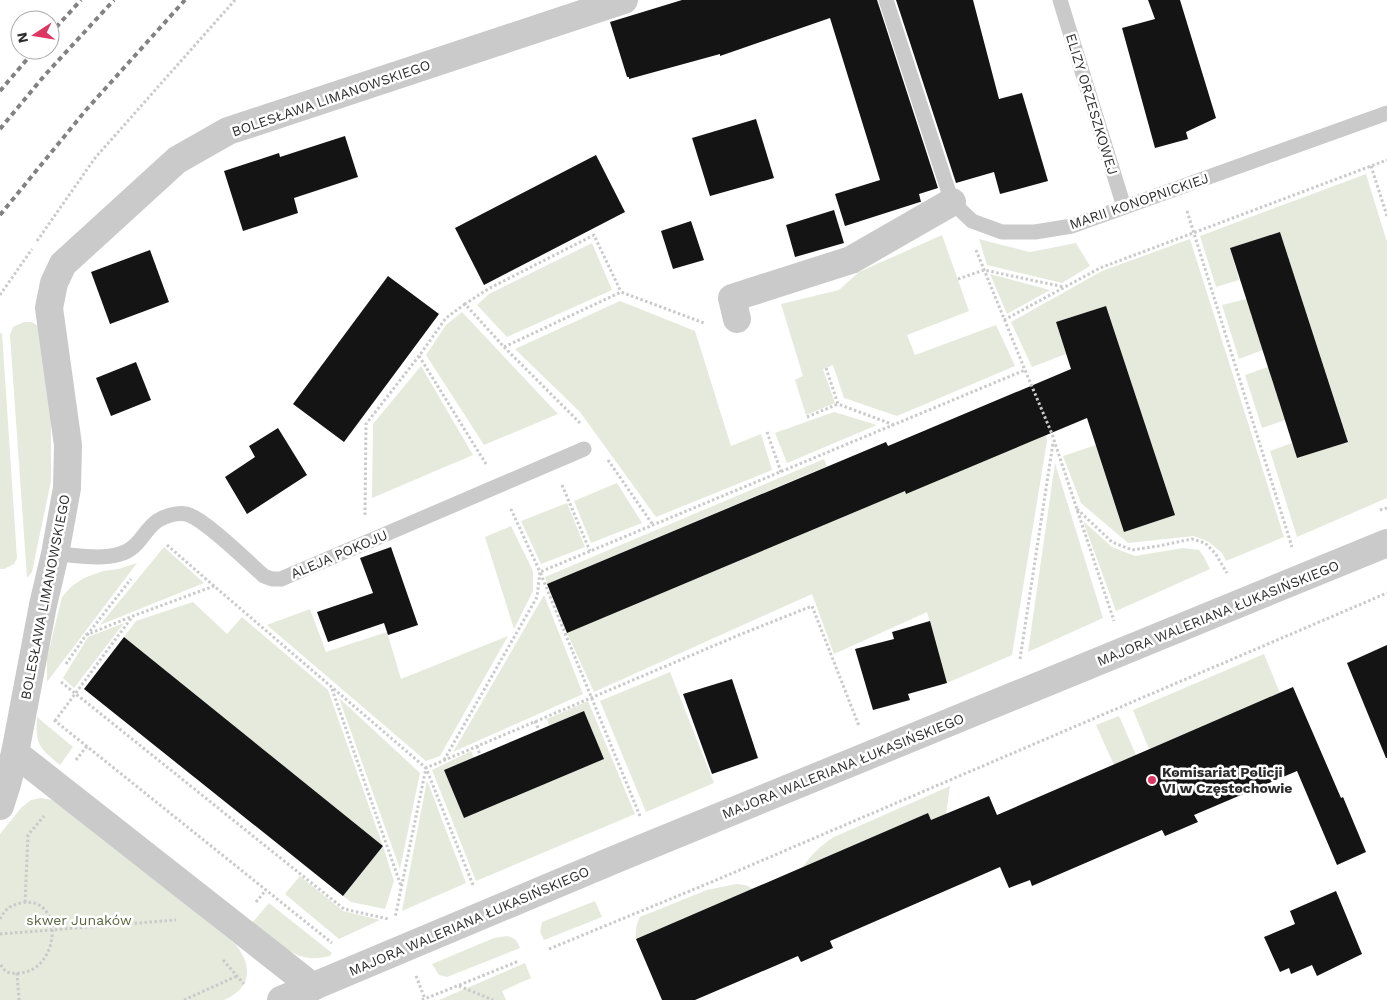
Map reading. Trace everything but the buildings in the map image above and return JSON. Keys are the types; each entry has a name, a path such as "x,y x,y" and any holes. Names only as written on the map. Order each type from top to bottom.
{"street":[{"name":"BOLESŁAWA LIMANOWSKIEGO","path":"8,753 55,554 67,488 68,445 49,308 54,283 63,264 177,160 228,131 624,0"},
{"path":"724,322 732,298 852,260 952,202"},
{"name":"MAJORA WALERIANA ŁUKASIŃSKIEGO","path":"316,993 616,859 1387,543"},
{"path":"8,753 316,993"},
{"path":"0,806 7,784 8,753"},
{"path":"281,1000 316,993"}],"lane":[{"name":"MARII KONOPNICKIEJ","path":"886,0 952,202 972,220 1002,232 1035,232 1072,226 1387,113"},
{"name":"ELIZY ORZESZKOWEJ","path":"1060,0 1124,207"},
{"name":"ALEJA POKOJU","path":"55,554 107,557 122,554 135,546 156,522 170,515 186,514 202,521 264,576 272,579 281,578 584,449"}],"path":[{"path":"0,295 95,158 235,0"},
{"path":"1004,320 1100,268 1387,160"},
{"path":"1371,166 1387,216"},
{"path":"1180,188 1292,547 1284,550"},
{"path":"972,220 971,237 1054,440 1114,622 1123,618"},
{"path":"364,543 366,424 446,318 488,289 594,235 621,292"},
{"path":"958,279 984,270 1064,287"},
{"path":"504,347 621,292 724,322"},
{"path":"465,304 504,347 584,428"},
{"path":"419,356 500,486 540,572 641,819"},
{"path":"826,368 838,404"},
{"path":"540,572 1025,370"},
{"path":"807,417 838,404 894,425"},
{"path":"767,432 781,472"},
{"path":"1024,660 1019,662 1054,440"},
{"path":"608,460 654,525"},
{"path":"553,463 590,552"},
{"path":"1378,511 1387,508"},
{"path":"1077,509 1112,542 1132,550 1192,539 1205,543 1215,553 1227,574"},
{"path":"162,540 426,768 474,888"},
{"path":"1220,577 1235,570"},
{"path":"444,760 537,597 540,572"},
{"path":"61,671 133,577"},
{"path":"86,636 133,616 214,586"},
{"path":"549,949 714,881 1387,593"},
{"path":"426,768 739,635 812,606 860,728 853,731"},
{"path":"55,721 133,616"},
{"path":"56,678 344,909 394,921"},
{"path":"332,687 401,887"},
{"path":"50,718 335,945"},
{"path":"535,721 539,730"},
{"path":"477,746 480,755"},
{"path":"394,921 426,768"},
{"path":"25,902 28,835 45,815"},
{"path":"0,919 9,907 25,902 35,904 43,908 50,919 53,930 51,946 34,969 17,973 6,972 0,964"},
{"path":"386,924 403,917"},
{"path":"0,934 182,919"},
{"path":"414,971 424,999 519,961"},
{"path":"17,973 18,1000"},
{"path":"184,1000 237,976"},
{"path":"458,985 493,1000"}],"green space":[{"path":"1366,174 1387,242 1387,498 1297,537 1270,451 1292,443 1298,458 1348,441 1280,232 1230,248 1239,280 1216,287 1200,236"},
{"path":"942,235 969,311 907,335 915,355 996,325 1015,366 897,416 844,398 833,365 823,369 835,403 806,415 795,380 803,376 781,304 839,290 859,272"},
{"path":"979,239 1030,252 1076,243 1090,266 1062,283 987,265"},
{"path":"1190,239 1284,537 1226,561 1222,553 1209,542 1194,536 1128,543 1081,503 1063,456 1096,445 1175,515 1106,306 1056,322 1066,354 1032,367 1011,322 1102,271"},
{"path":"592,243 612,290 507,337 477,305 489,294"},
{"path":"990,274 1050,290 1007,314"},
{"path":"1246,299 1263,350 1239,359 1222,305"},
{"path":"620,301 695,331 731,446 761,434 772,470 656,517 580,412 515,349"},
{"path":"462,312 558,414 484,445 426,355 446,325"},
{"path":"24,322 32,322 38,326 51,382 51,481 32,572 27,578 10,335 13,327"},
{"path":"2,333 17,558 14,564 0,569 0,334"},
{"path":"421,366 473,455 372,498 373,424"},
{"path":"1268,367 1285,420 1262,428 1245,375"},
{"path":"834,412 877,425 787,463 775,433"},
{"path":"1046,435 1047,441 1012,655 947,683 927,612 834,654 812,594 594,692 567,633 905,491"},
{"path":"824,459 827,466 547,584 545,577"},
{"path":"1055,463 1103,618 1028,652"},
{"path":"617,483 642,523 591,543 574,501"},
{"path":"567,503 585,547 541,564 521,521"},
{"path":"1083,521 1112,547 1135,556 1183,548 1199,550 1210,569 1116,611"},
{"path":"511,526 533,571 533,591 514,629 485,537"},
{"path":"164,547 204,583 100,625"},
{"path":"137,563 47,682 47,658 62,597 72,586 84,578 103,571"},
{"path":"544,595 583,694 453,752"},
{"path":"193,602 227,634 242,617 328,690 383,846 124,637 136,621"},
{"path":"310,609 326,652 387,632 401,679 508,636 440,756 426,761 267,625"},
{"path":"124,623 74,688 63,678 88,637"},
{"path":"1264,654 1280,693 1149,749 1133,710"},
{"path":"670,672 714,783 646,812 600,701"},
{"path":"339,698 420,773 400,869"},
{"path":"588,701 635,814 476,881 432,770 471,751 474,758 444,770 464,818 604,759 584,711 549,726 547,719"},
{"path":"1119,716 1136,755 1114,765 1096,725"},
{"path":"37,717 73,747 60,765 40,746 37,734"},
{"path":"427,780 466,883 402,911"},
{"path":"950,786 946,815 974,879 960,885 928,813 803,867 817,851 834,837"},
{"name":"skwer Junaków","path":"41,798 52,800 62,805 235,944 245,960 247,968 245,983 240,989 224,1000 0,1000 0,834 21,808 31,800"},
{"path":"383,846 394,881 385,909 351,902 343,896"},
{"path":"300,876 343,911 380,920 339,939 285,894"},
{"path":"736,884 746,885 753,889 636,939 636,928 640,917 707,890"},
{"path":"595,901 602,917 544,940 540,932 542,922"},
{"path":"269,903 332,953 330,956 320,958 302,957 287,950 252,923"},
{"path":"507,936 515,940 520,948 447,977 439,975 432,964 494,938"},
{"path":"525,963 531,978 502,991 506,1000 439,1000"}],"railway":[{"path":"60,23 81,0"},
{"path":"0,129 44,76 114,0"},
{"path":"0,215 86,110 185,0"},
{"path":"0,91 26,60"}],"place":[{"name":"Komisariat Policji VI w Częstochowie","path":"1152,780"}]}
